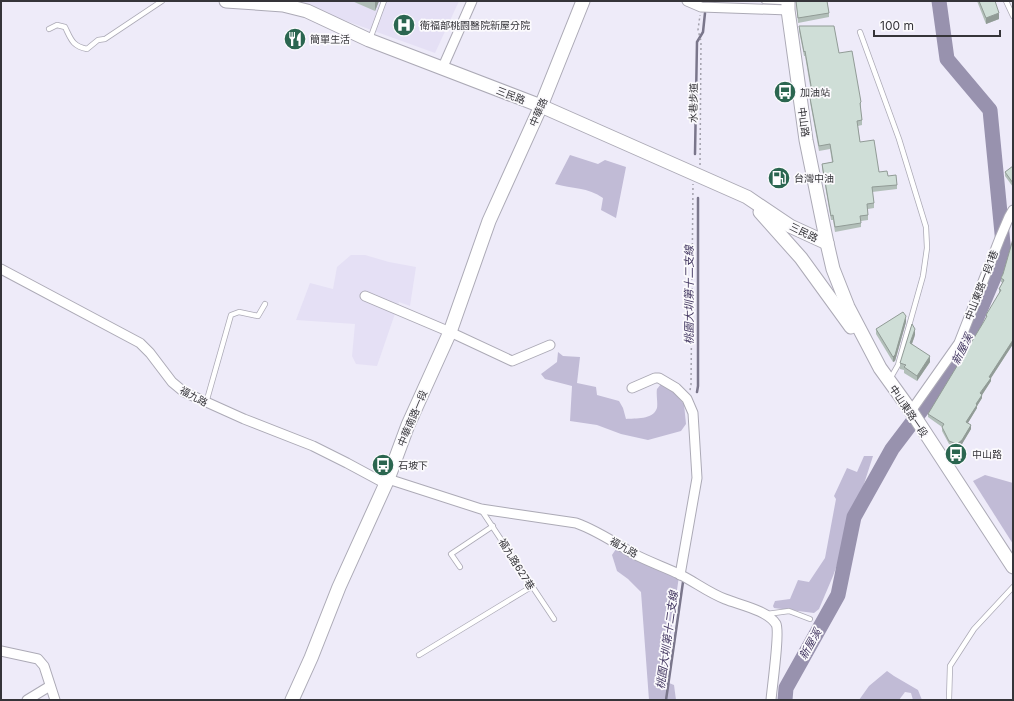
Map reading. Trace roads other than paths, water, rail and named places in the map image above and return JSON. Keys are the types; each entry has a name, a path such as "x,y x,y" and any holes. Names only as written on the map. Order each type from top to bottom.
{"main road":[{"name":"三民路","path":"226,1 284,3 307,11 370,40 541,106 696,175 747,198 790,226 827,243"},
{"name":"中華路","path":"489,221 541,106 583,1"},
{"name":"中山路","path":"788,4 806,140 827,243"},
{"path":"747,198 801,258 880,368"},
{"name":"中華南路一段","path":"292,700 311,658 339,587 387,481 408,425 450,332 489,221"},
{"name":"中山東路一段","path":"827,243 833,269 848,307 880,368 911,411 1013,567"}],"street":[{"path":"442,69 472,1"},
{"path":"687,1 701,7 788,4"},
{"name":"中山東路一段1巷","path":"911,411 959,343 1000,238 1011,216"},
{"name":"福九路","path":"1,269 140,343 150,352 172,382 181,391 206,403 313,446 387,481 481,509 576,523 589,528 634,554 680,575 724,599 755,609 764,614 776,625 777,630 771,700"},
{"path":"366,296 450,332 512,361 550,344"},
{"path":"632,388 655,378 659,378 676,388 687,399 693,413 697,478 680,575"},
{"path":"1001,549 1013,554"},
{"path":"1,651 38,659 44,666 55,700"},
{"path":"28,700 50,686"}],"lane":[{"path":"49,29 57,25 65,27 72,42 80,48 87,49 98,40 105,39 162,1"},
{"path":"370,40 384,1"},
{"path":"764,1 788,4"},
{"path":"1006,1 1013,16"},
{"path":"860,32 899,139 926,227 927,248 923,276 898,365 889,380"},
{"path":"206,403 231,314 239,312 258,316 265,304"},
{"name":"福九路627巷","path":"481,509 494,526 531,587 554,619"},
{"path":"460,567 451,554 494,526"},
{"path":"419,655 531,587"},
{"path":"949,700 950,666 974,629 1013,587"},
{"path":"764,614 789,611 810,619"}],"waterway":[{"name":"新屋溪","path":"785,700 786,688 838,595 854,517 892,449 958,362 1004,254 990,110 947,59 939,1"},
{"name":"桃園大圳第十二支線","path":"695,154 697,42 703,32 705,13"},
{"name":"桃園大圳第十二支線","path":"697,392 698,198"},
{"name":"桃園大圳第十二支線","path":"666,700 683,582"}],"place":[{"name":"衛福部桃園醫院新屋分院","path":"404,25"},
{"name":"簡單生活","path":"295,39"},
{"name":"加油站","path":"785,92"},
{"name":"台灣中油","path":"779,178"},
{"name":"中山路","path":"956,454"},
{"name":"石坡下","path":"383,465"}]}
